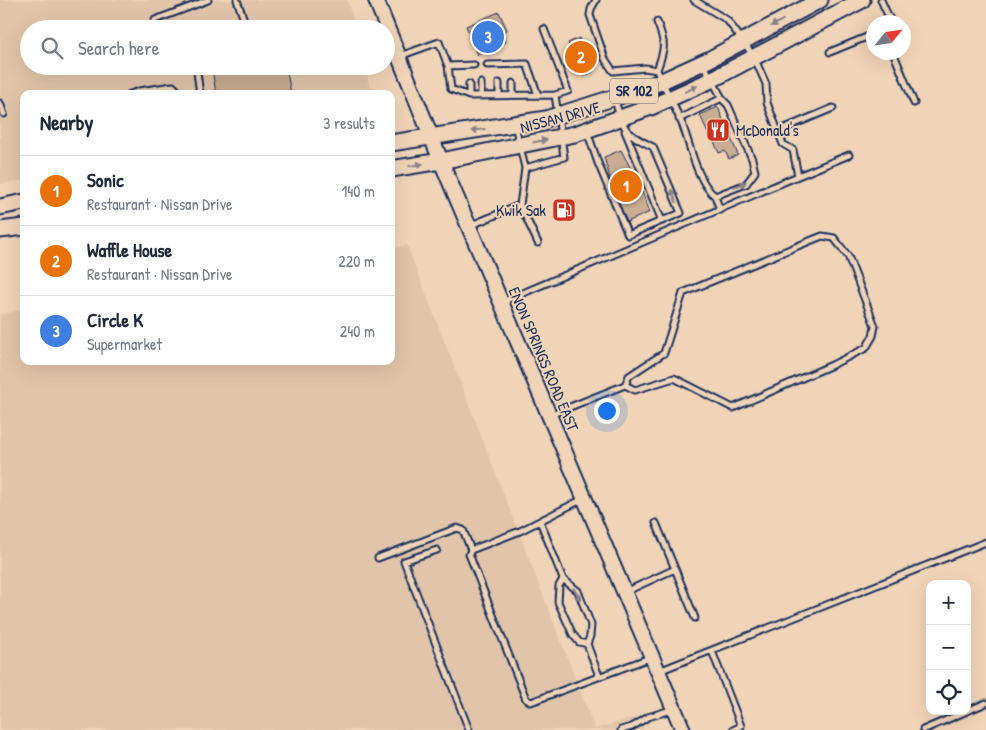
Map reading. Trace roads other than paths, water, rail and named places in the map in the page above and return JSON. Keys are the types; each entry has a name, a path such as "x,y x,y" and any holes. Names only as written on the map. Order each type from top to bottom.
{"main road":[{"name":"NISSAN DRIVE","path":"395,143 557,115 614,97 659,75 703,62 820,0"},
{"name":"NISSAN DRIVE","path":"395,168 518,146 622,124 670,98 711,80 862,0"},
{"path":"0,206 20,203"},
{"path":"0,230 20,228"}],"street":[{"name":"ENON SPRINGS ROAD EAST","path":"379,1 386,20"},
{"name":"ENON SPRINGS ROAD EAST","path":"395,45 441,161 683,730"}],"lane":[{"path":"155,20 208,0"},
{"path":"237,0 244,20"},
{"path":"596,0 591,9 590,16 605,59 613,71 645,68 659,75"},
{"path":"694,0 727,20 754,57 766,84 767,102 783,144 793,150 798,176"},
{"path":"881,0 887,15"},
{"path":"657,22 664,40 659,75 679,118 708,191 715,196 720,210"},
{"path":"399,56 439,42 448,66 451,89 469,96 555,95 568,91 544,29"},
{"path":"830,52 866,37"},
{"path":"896,60 914,103"},
{"path":"703,62 711,80 728,105 752,159 755,172 746,184 715,196"},
{"path":"499,71 500,64"},
{"path":"512,64 512,71"},
{"path":"487,65 527,64 538,95"},
{"path":"448,66 470,67"},
{"path":"197,75 199,90"},
{"path":"481,83 481,96"},
{"path":"499,83 499,96"},
{"path":"512,83 513,95"},
{"path":"469,84 469,96"},
{"path":"146,90 173,86 178,90"},
{"path":"525,168 564,157 555,95"},
{"path":"614,97 622,124 662,221"},
{"path":"679,118 722,98"},
{"path":"0,103 4,114"},
{"path":"778,131 832,108"},
{"path":"514,124 525,168 520,205 538,243"},
{"path":"622,124 636,138 654,147 686,224"},
{"path":"587,130 631,247"},
{"path":"501,302 849,155"},
{"path":"469,226 520,205"},
{"path":"628,235 681,213"},
{"path":"549,415 625,385 629,376 664,353 683,293 822,236 834,238 848,256 875,326 873,336 866,348 832,365 733,408 674,378 635,390 625,385"},
{"path":"471,550 520,531 585,498"},
{"path":"540,521 563,579 578,591 592,630 587,644 600,676"},
{"path":"656,523 695,618"},
{"path":"378,558 457,528 463,530 471,550 469,554 526,699 531,702 652,657"},
{"path":"658,672 986,542"},
{"path":"436,550 404,561 468,730"},
{"path":"625,592 676,569"},
{"path":"563,579 559,586 558,602 572,635 579,642 587,644"},
{"path":"712,650 741,726 733,730"},
{"path":"971,709 986,703"},
{"path":"621,730 632,727 648,717 674,709"},
{"path":"923,730 958,715"}],"place":[{"name":"Circle K","path":"488,37"},
{"name":"Waffle House","path":"581,57"},
{"name":"McDonald's","path":"718,130"},
{"name":"Sonic","path":"626,186"},
{"name":"Kwik Sak","path":"564,210"}]}
